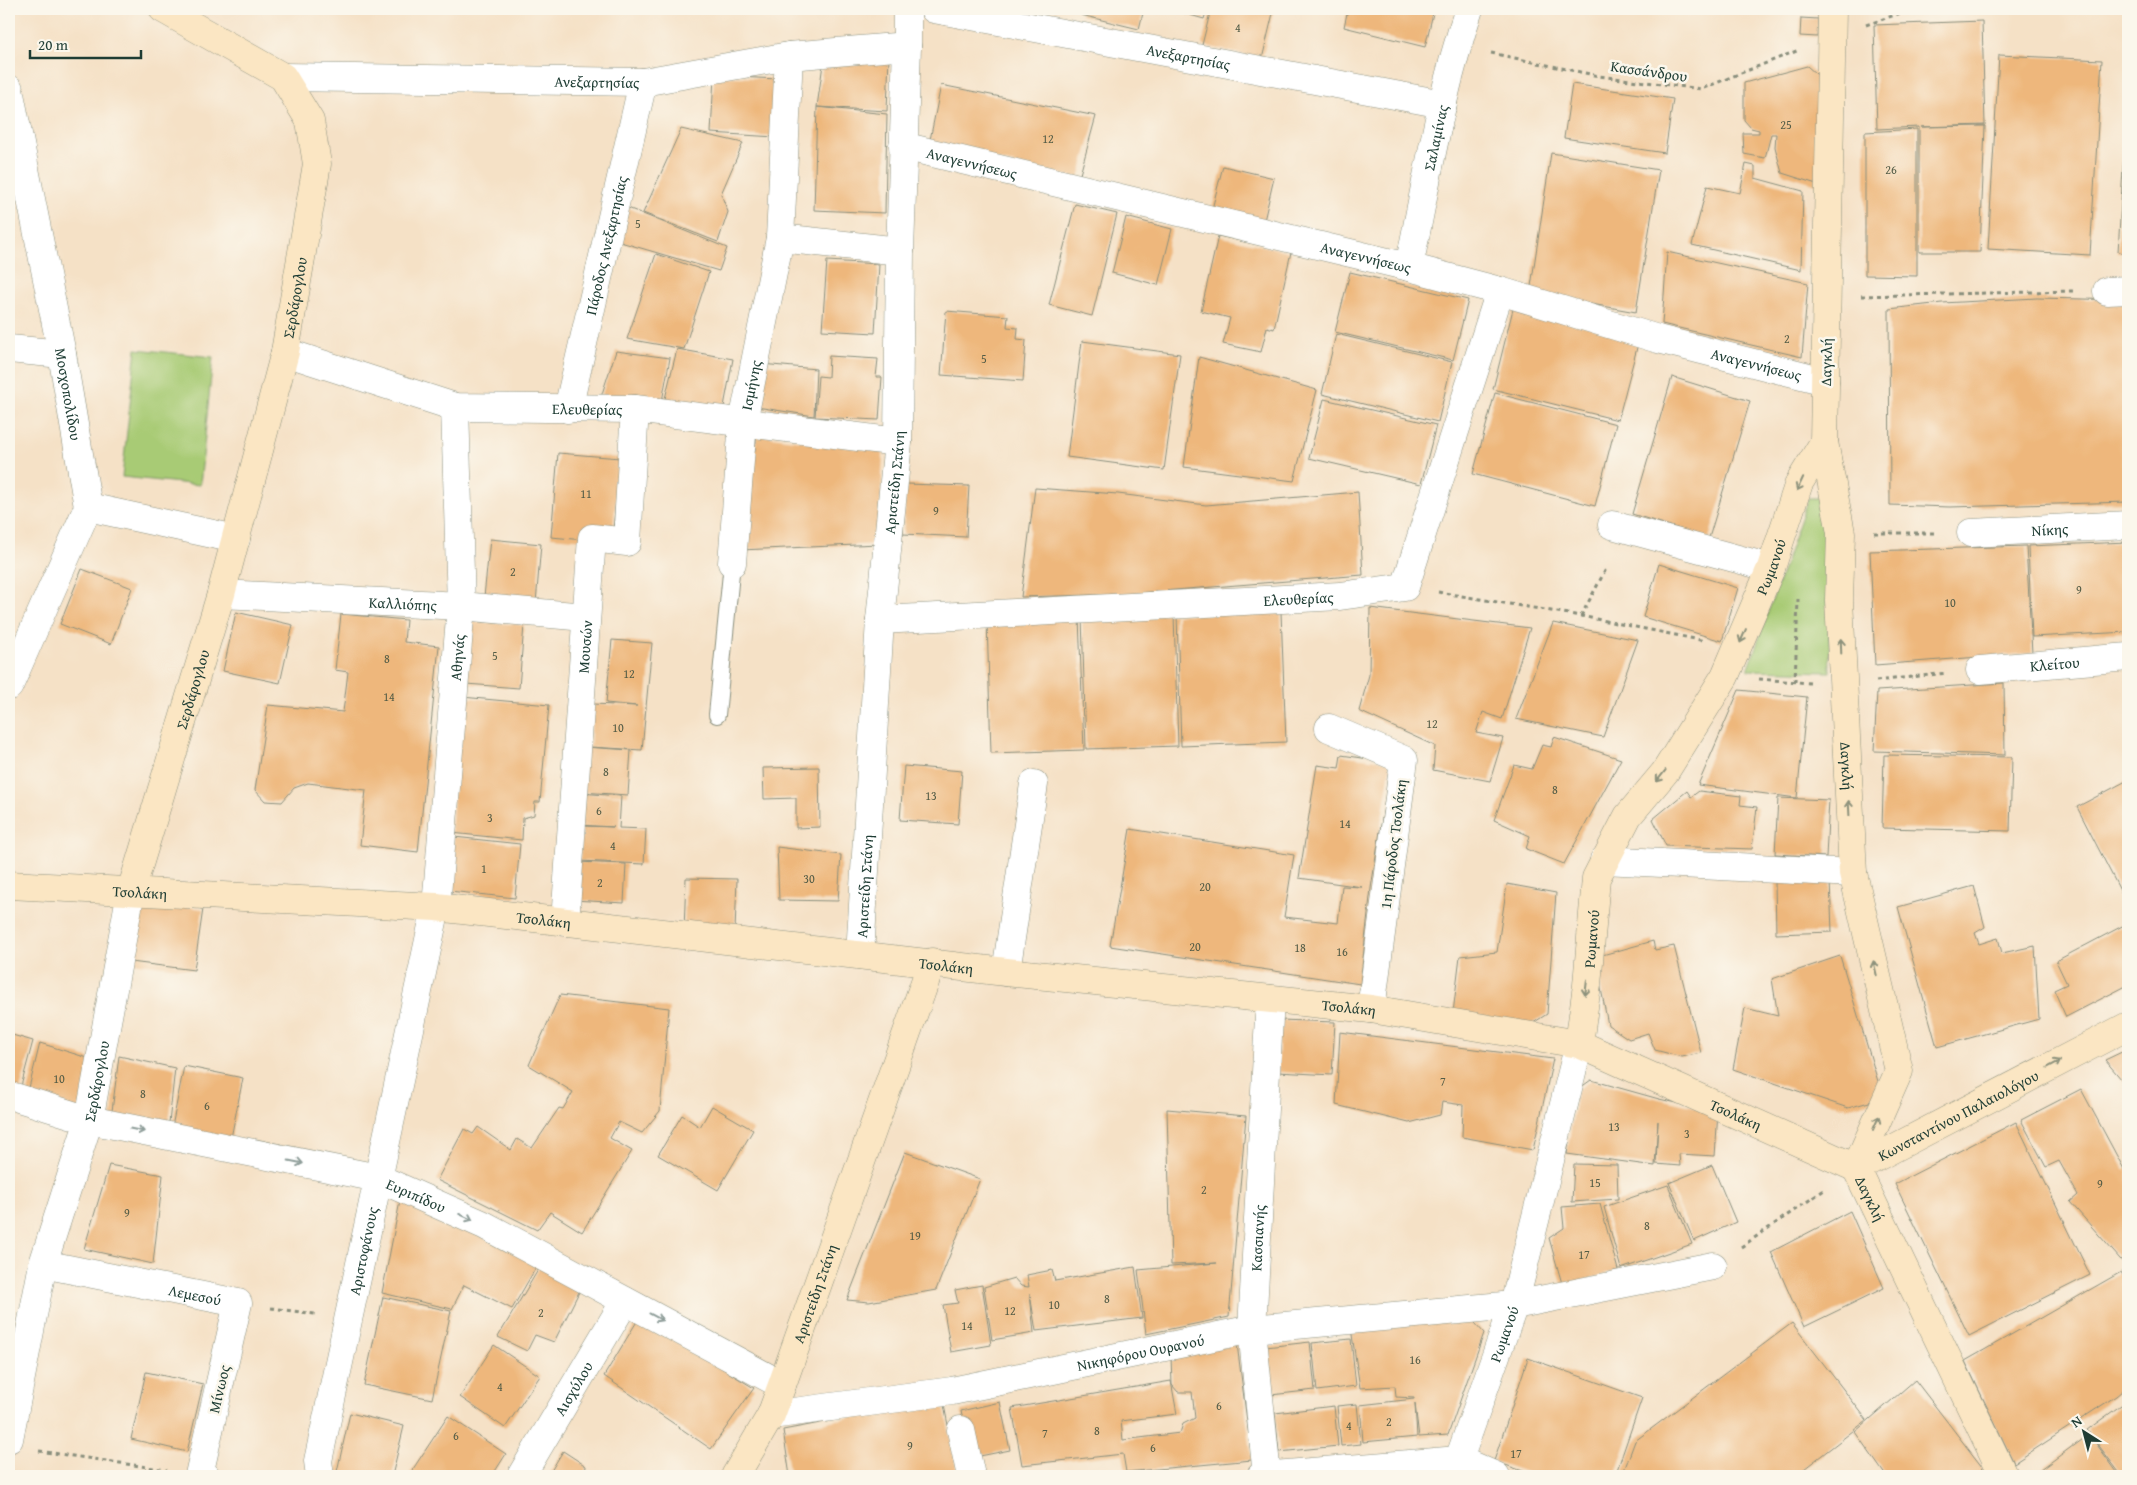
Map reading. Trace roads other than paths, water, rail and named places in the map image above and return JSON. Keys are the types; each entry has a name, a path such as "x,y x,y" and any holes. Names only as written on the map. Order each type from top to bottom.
{"street":[{"path":"163,9 284,77"},
{"name":"Αριστείδη Στάνη","path":"860,955 880,620 898,442 900,250 907,46 906,9"},
{"name":"Ανεξαρτησίας","path":"934,9 1442,104"},
{"name":"Σαλαμίνας","path":"1409,267 1442,104 1456,47 1469,9"},
{"name":"Δαγκλή","path":"1832,9 1824,442 1841,533 1839,600 1853,872 1899,1071 1856,1168 2004,1476"},
{"name":"Ανεξαρτησίας","path":"284,77 642,82 789,56 907,46"},
{"name":"Ισμήνης","path":"732,562 743,422 780,238 789,56"},
{"name":"Σερδάρογλου","path":"9,1439 43,1264 89,1120 131,891 221,594 285,352 317,164 310,121 284,77"},
{"name":"Πάροδος Ανεξαρτησίας","path":"568,409 642,82"},
{"name":"Μοσχοπολίδου","path":"9,89 18,171 62,354 88,507"},
{"name":"Αναγεννήσεως","path":"903,146 1409,267 1500,291 1658,339 1825,381"},
{"path":"780,238 900,250"},
{"name":"Ελευθερίας","path":"880,620 1340,596 1405,587 1500,291"},
{"path":"9,349 62,354"},
{"name":"Ελευθερίας","path":"285,352 455,407 635,409 898,442"},
{"name":"Αθηνάς","path":"436,907 461,606 455,407"},
{"name":"Μουσών","path":"565,922 592,538 627,542 635,409"},
{"name":"Ρωμανού","path":"1456,1468 1514,1305 1579,1044 1587,984 1596,878 1628,816 1665,772 1725,676 1771,568 1799,483 1824,442"},
{"path":"9,686 88,507 236,539"},
{"path":"1612,525 1771,568"},
{"name":"Νίκης","path":"1971,533 2128,525"},
{"name":"Καλλιόπης","path":"221,594 461,606 585,617"},
{"name":"Κλείτου","path":"1980,670 2128,657"},
{"name":"1η Πάροδος Τσολάκη","path":"1329,728 1404,760 1372,1009"},
{"path":"1006,972 1034,784"},
{"path":"1604,860 1853,872"},
{"name":"Τσολάκη","path":"9,884 436,907 932,962 1006,972 1372,1009 1579,1044 1856,1168"},
{"name":"Αριστοφάνους","path":"320,1476 318,1461 347,1318 436,907"},
{"name":"Αριστείδη Στάνη","path":"735,1476 771,1416 932,962"},
{"name":"Κασσιανής","path":"1267,1476 1252,1329 1270,999"},
{"name":"Κωνσταντίνου Παλαιολόγου","path":"1856,1168 2128,1026"},
{"name":"Ευριπίδου","path":"14,1098 89,1120 378,1178 484,1225 782,1385"},
{"name":"Λεμεσού","path":"43,1264 238,1303"},
{"path":"1514,1305 1713,1266"},
{"name":"Αισχύλου","path":"521,1476 626,1301"},
{"name":"Μίνωος","path":"203,1476 238,1303"},
{"name":"Νικηφόρου Ουρανού","path":"771,1416 952,1391 1252,1329 1514,1305"},
{"path":"961,1430 971,1476"},
{"path":"1261,1476 1456,1468 1496,1476"}],"lane":[{"name":"Ισμήνης","path":"717,715 732,562"}]}
